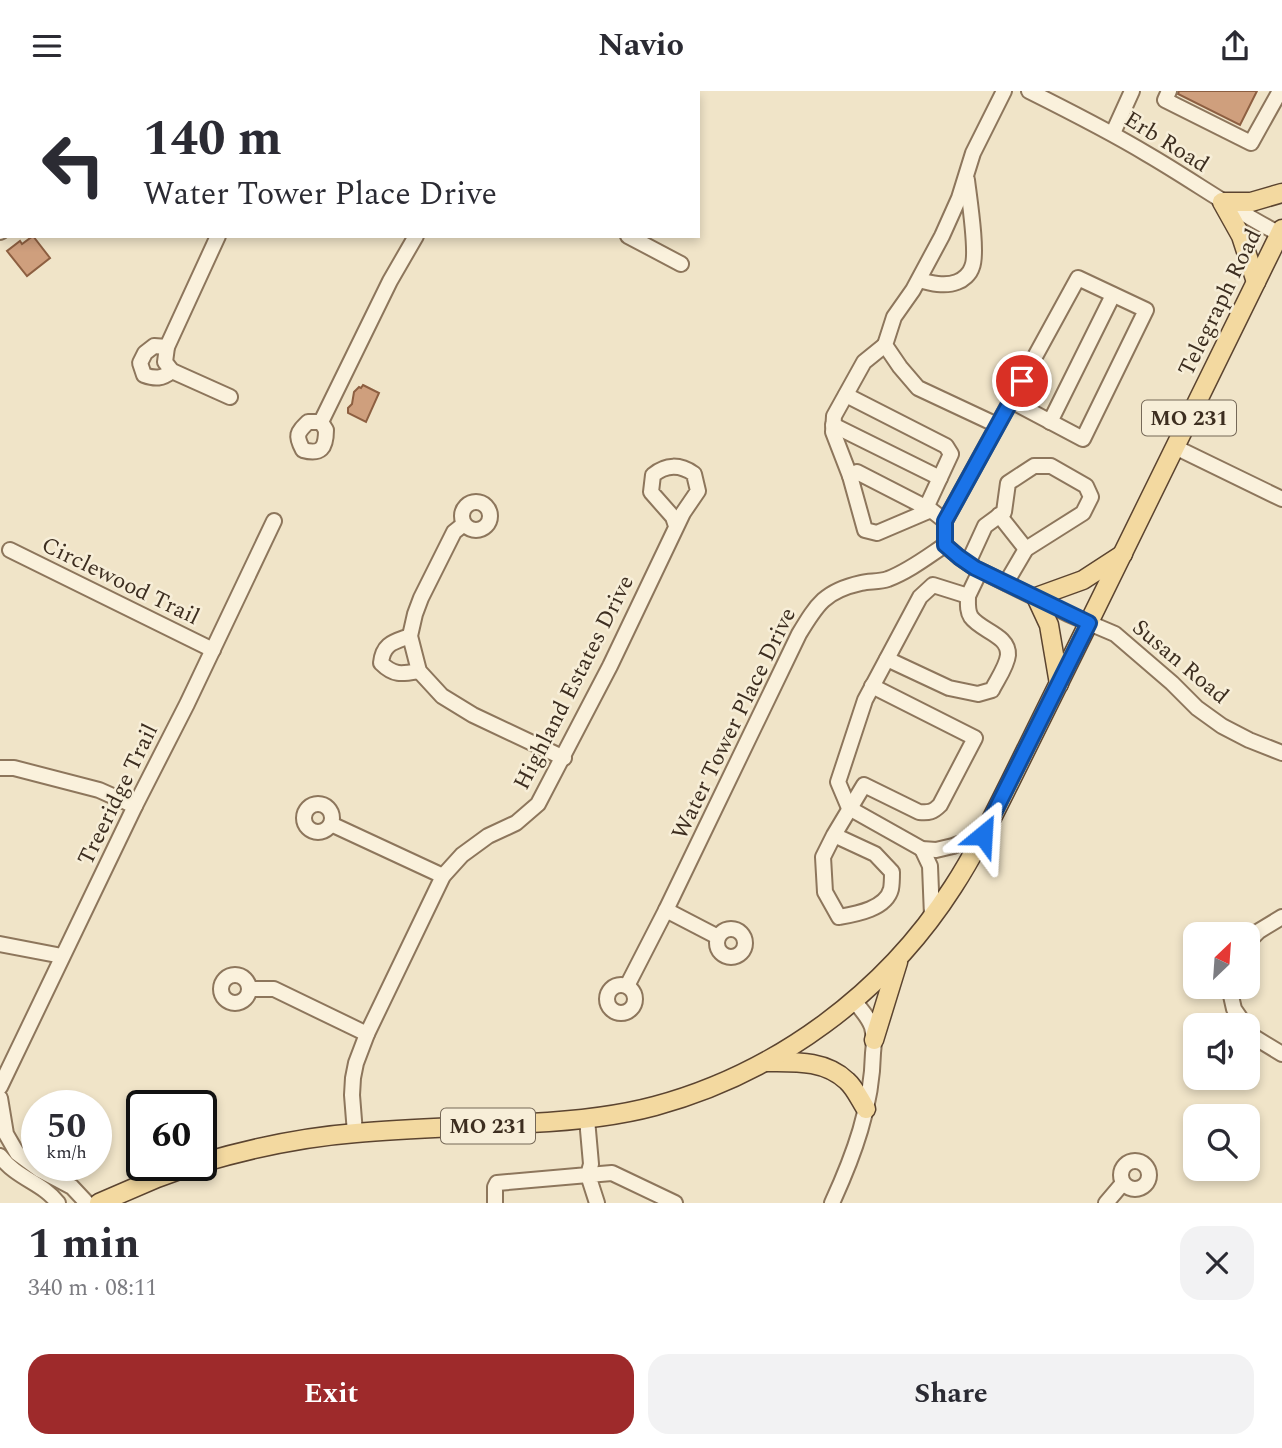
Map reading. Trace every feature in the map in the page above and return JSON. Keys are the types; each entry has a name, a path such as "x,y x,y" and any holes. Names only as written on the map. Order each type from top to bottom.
{"main road":[{"path":"1256,282 1241,236 1222,202 1251,202 1282,193"},
{"name":"Telegraph Road","path":"217,1159 311,1138 355,1133 587,1119 642,1109 686,1097 717,1086 767,1062 818,1028 879,978 932,916 983,835 1281,232"},
{"path":"1059,684 1049,625 1035,597 1083,580 1123,554"},
{"path":"874,1040 901,955"},
{"path":"767,1062 809,1063 825,1067 849,1082 866,1109"},
{"path":"99,1203 149,1181"}],"street":[{"path":"845,395 946,446 951,454 928,509 877,533 866,530 833,432 834,416 845,395 864,362 885,345 894,317 919,280 942,236 959,198 974,153 1004,91"},
{"name":"Erb Road","path":"1029,91 1113,134 1222,202 1281,232"},
{"path":"1113,134 1132,91"},
{"path":"1169,91 1165,100 1251,143 1280,91"},
{"path":"919,280 948,284 957,282 967,276 973,266 972,215 967,174"},
{"path":"217,238 167,347 165,362 172,371 230,397"},
{"path":"321,422 390,281 415,238"},
{"path":"632,238 681,264"},
{"path":"1011,401 1083,439 1146,310 1078,278 945,521 945,545 974,567 1089,623"},
{"path":"1050,422 1113,295"},
{"path":"885,345 918,388 998,425"},
{"path":"167,347 154,346 145,353 140,363 144,375 155,379 172,371"},
{"path":"834,425 940,478"},
{"path":"1175,447 1282,499"},
{"path":"887,659 948,688 978,694 992,690 1008,658 1007,648 1003,641 972,618 968,608 974,567 985,526 1004,512 1008,483 1034,466 1051,466 1086,486 1091,497 1083,513 1026,549 1006,583"},
{"path":"850,476 857,472 928,509 945,521"},
{"path":"999,516 1026,549"},
{"name":"Treeridge Trail","path":"0,1087 274,521"},
{"path":"464,524 454,532 415,614 410,636 419,671 442,696 473,715 564,758"},
{"name":"Highland Estates Drive","path":"355,1133 353,1078 356,1063 367,1034 443,876 462,855 488,836 516,823 538,804 610,666 676,526"},
{"name":"Water Tower Place Drive","path":"628,986 812,612 827,596 840,588 886,580 910,569 945,545"},
{"name":"Circlewood Trail","path":"10,551 213,650"},
{"path":"968,596 933,585 920,597 865,700 838,782 849,808 922,849 936,850 983,835"},
{"name":"Susan Road","path":"1089,623 1128,643 1197,708 1222,726 1282,753"},
{"path":"410,636 391,643 382,652 381,663 389,670 401,674 419,671"},
{"path":"834,835 875,854 892,872 891,891 884,901 863,912 839,917 825,892 823,857 834,835 849,808 864,785 919,812 929,813 935,810 975,738 872,686"},
{"path":"0,768 14,768 99,790 135,806"},
{"path":"331,824 443,876"},
{"path":"922,849 930,866 932,916"},
{"path":"666,910 718,937"},
{"path":"1260,930 1282,917"},
{"path":"0,944 62,956"},
{"path":"249,989 274,989 367,1034"},
{"path":"832,1203 859,1137 872,1079 874,1040 871,1025 853,1000"},
{"path":"1260,1041 1282,1054"},
{"path":"0,1098 6,1134 17,1153 40,1170 72,1187 87,1203"},
{"path":"587,1119 592,1164 588,1175 597,1203"},
{"path":"0,1156 17,1174 49,1192 58,1203"},
{"path":"495,1203 497,1183 611,1173 675,1203"},
{"path":"1106,1203 1123,1183"}],"building":[{"path":"1179,91 1257,91 1240,125 1178,94"},
{"path":"35,238 50,258 27,276 7,251 20,241 22,244"},
{"path":"363,385 379,393 366,422 348,413 354,392"}],"route":[{"path":"983,835 1089,623 975,568 945,545 945,521 1022,381"}]}
